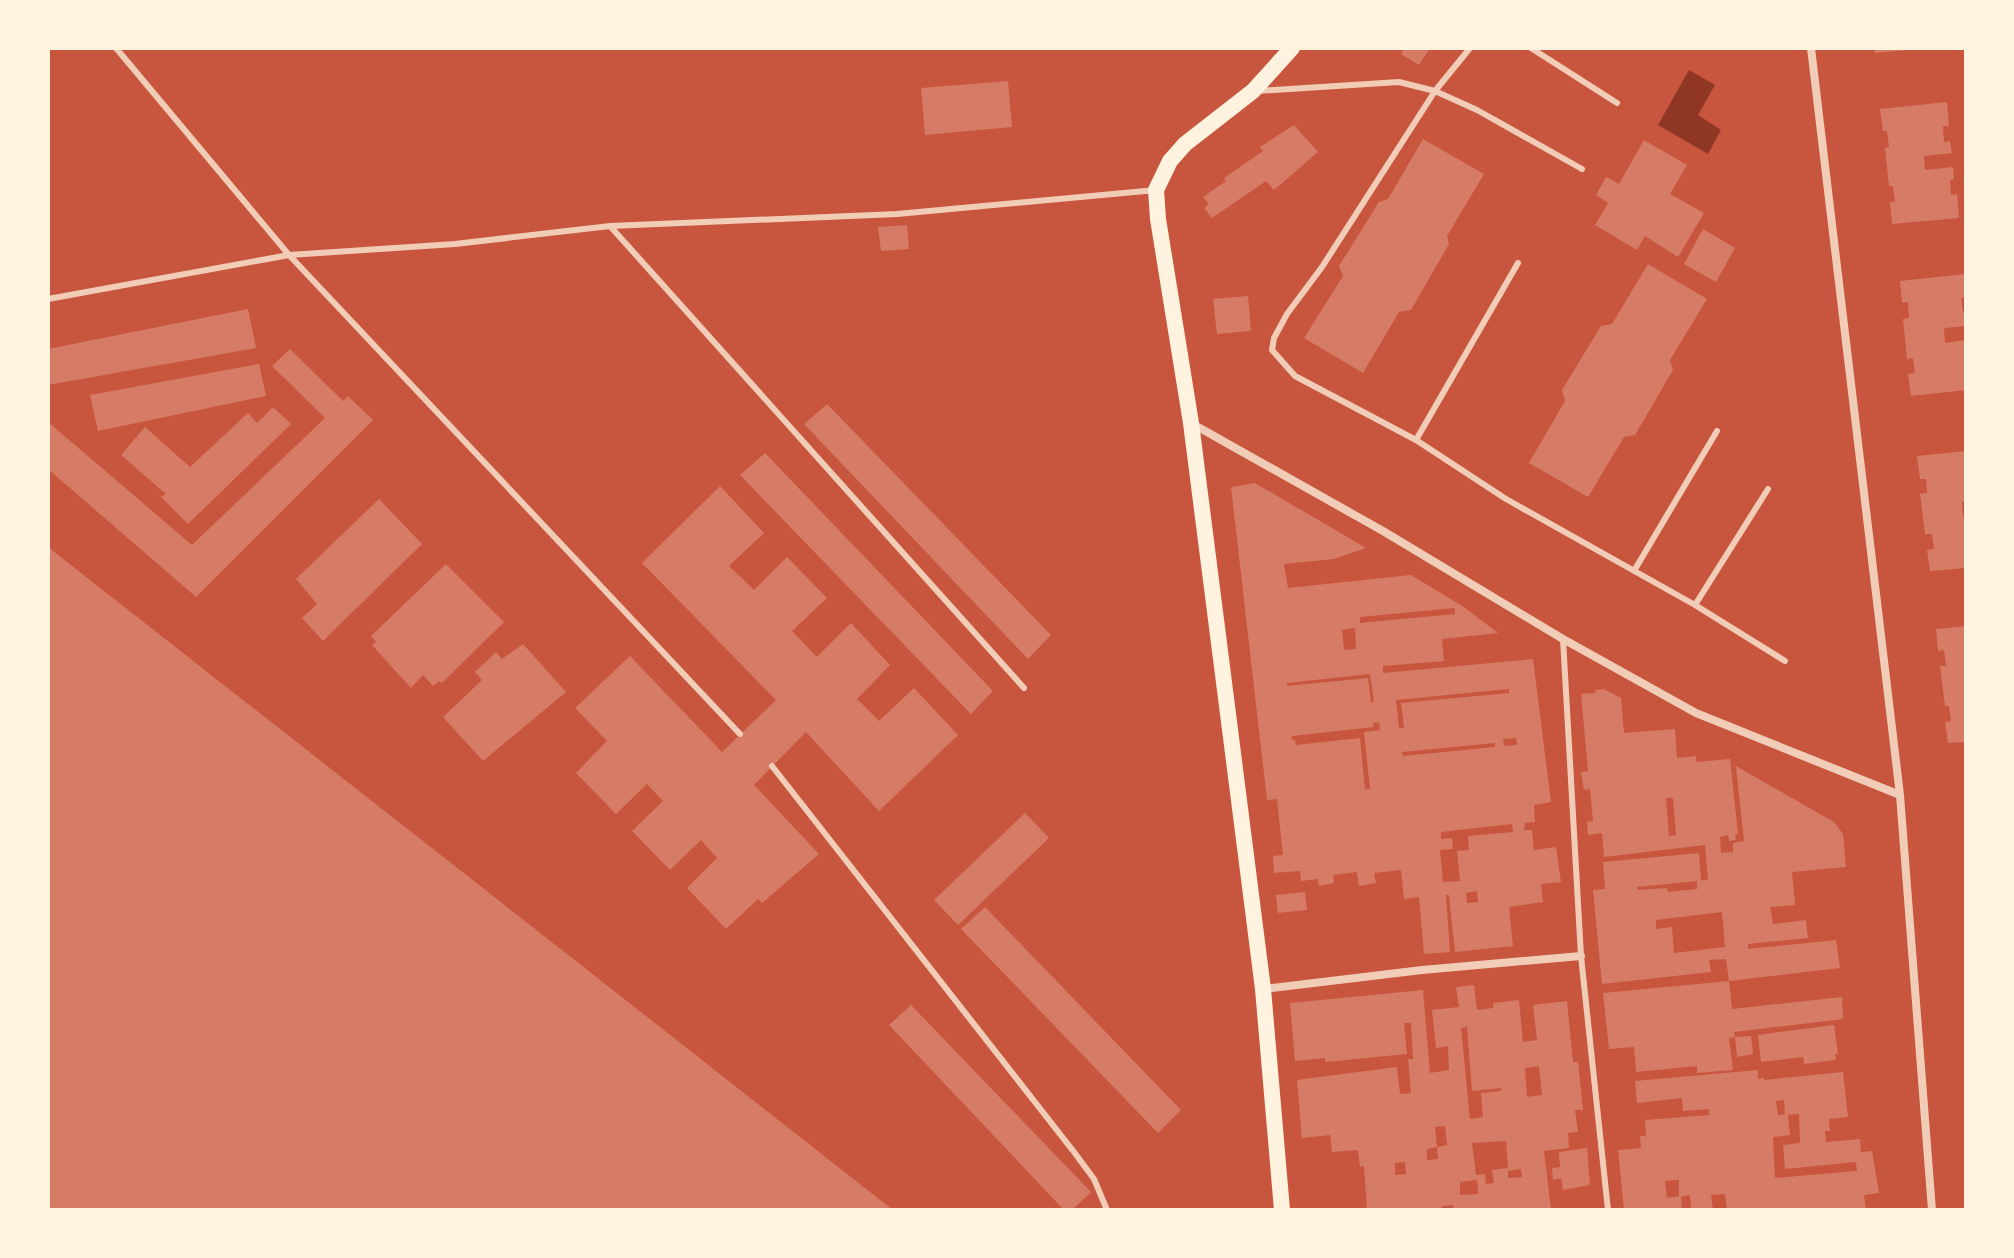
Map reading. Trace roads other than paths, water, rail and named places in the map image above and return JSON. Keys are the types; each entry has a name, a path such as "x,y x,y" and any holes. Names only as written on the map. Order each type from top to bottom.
{"main road":[{"path":"1282,1210 1263,989 1191,423 1156,190 1162,174 1185,144 1253,91 1292,48"}],"street":[{"path":"1811,48 1900,795 1932,1210"},
{"path":"1191,423 1696,713 1900,795"},
{"path":"1263,989 1422,970 1581,956"}],"lane":[{"path":"116,48 289,255 740,734"},
{"path":"1470,48 1435,91 1322,267 1287,314 1274,338 1272,350 1295,376 1416,440 1506,499 1695,605 1785,661"},
{"path":"1531,48 1617,103"},
{"path":"1253,91 1399,82 1435,91 1517,130 1582,169"},
{"path":"48,299 289,255 455,244 610,226 897,214 1156,190"},
{"path":"610,226 1024,688"},
{"path":"1416,440 1518,263"},
{"path":"1634,571 1717,431"},
{"path":"1695,605 1768,489"},
{"path":"1563,639 1581,956 1608,1210"},
{"path":"772,766 1074,1152 1094,1179 1107,1210"}]}
